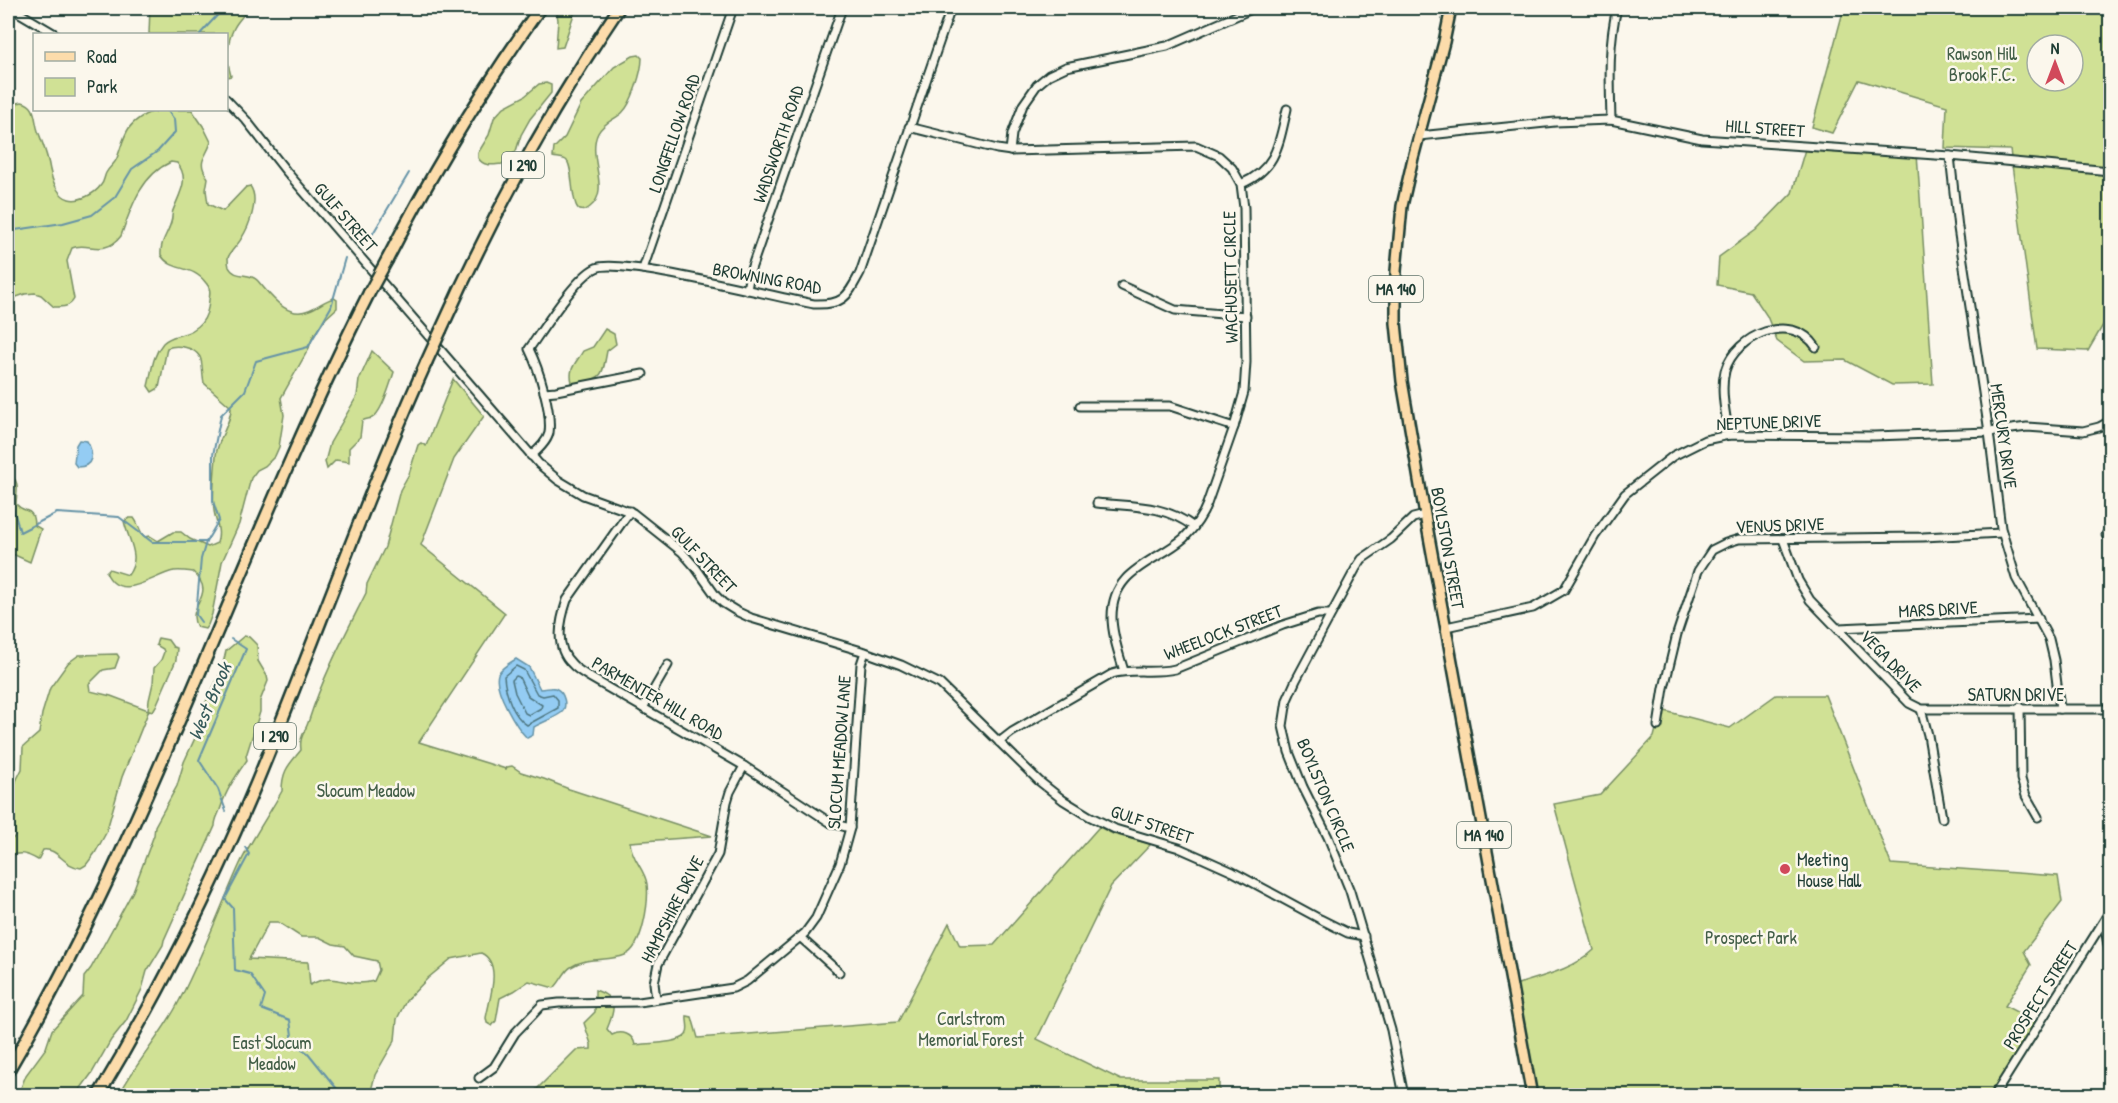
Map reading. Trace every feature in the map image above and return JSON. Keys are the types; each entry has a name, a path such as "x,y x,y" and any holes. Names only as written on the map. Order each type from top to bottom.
{"highway":[{"path":"8,1071 64,970 119,857 301,434 369,293 447,152 499,66 540,8"},
{"name":"I 290","path":"98,1095 165,978 222,861 272,745 426,363 473,260 511,187 562,98 619,8"}],"main road":[{"name":"BOYLSTON STREET","path":"1451,8 1400,221 1395,312 1400,371 1425,515 1532,1095"}],"street":[{"path":"9,8 53,33"},
{"name":"LONGFELLOW ROAD","path":"643,270 733,8"},
{"name":"WADSWORTH ROAD","path":"747,290 750,272 842,8"},
{"name":"BROWNING ROAD","path":"531,456 539,450 548,435 544,392 530,349 579,282 589,272 602,266 643,270 814,304 835,303 846,297 860,273 951,8"},
{"path":"1010,151 1012,134 1023,105 1037,85 1049,75 1066,67 1167,46 1254,8"},
{"path":"1611,120 1609,69 1612,31 1617,8"},
{"name":"GULF STREET","path":"228,101 246,120 285,171 531,456 549,473 576,491 591,499 630,511 685,555 716,596 730,607 751,618 865,651 940,684 1038,781 1063,800 1103,824 1204,859 1348,933 1364,936"},
{"path":"1240,184 1261,172 1273,159 1287,109"},
{"name":"HILL STREET","path":"1419,136 1558,122 1611,120 1702,140 1950,156 2110,171"},
{"name":"WACHUSETT CIRCLE","path":"909,127 1010,151 1196,146 1208,150 1223,160 1232,168 1240,184 1244,208 1246,316 1244,392 1207,504 1194,527 1178,542 1131,573 1117,592 1113,604 1112,622 1124,671"},
{"name":"MERCURY DRIVE","path":"1950,156 2002,533 2016,578 2047,634 2053,653 2060,709"},
{"path":"1122,286 1175,310 1246,316"},
{"path":"1729,435 1724,382 1730,359 1739,348 1758,334 1781,329 1806,335 1816,347"},
{"path":"544,392 642,374"},
{"path":"1080,406 1167,405 1234,427"},
{"name":"NEPTUNE DRIVE","path":"1446,627 1533,608 1555,597 1570,583 1595,536 1625,494 1673,456 1705,440 1729,435 1989,432 2027,427 2083,431 2099,427 2110,421"},
{"path":"1097,503 1164,510 1194,527"},
{"name":"PARMENTER HILL ROAD","path":"630,511 567,600 561,617 560,633 562,650 571,664 591,678 744,766 831,823 850,828"},
{"name":"BOYLSTON CIRCLE","path":"1404,1095 1391,1030 1342,868 1303,787 1289,752 1283,726 1284,714 1296,680 1362,559 1390,539 1413,518 1425,515"},
{"path":"2106,535 2110,528"},
{"name":"VENUS DRIVE","path":"1658,726 1664,688 1677,634 1701,566 1712,550 1739,539 1923,537 2002,533"},
{"name":"VEGA DRIVE","path":"1783,539 1798,580 1810,600 1909,703 1920,709 1928,735 1942,818"},
{"name":"WHEELOCK STREET","path":"999,742 1099,681 1124,671 1150,672 1175,669 1282,625 1318,614 1331,614"},
{"name":"MARS DRIVE","path":"1839,628 2039,619"},
{"name":"SLOCUM MEADOW LANE","path":"479,1078 494,1067 515,1033 542,1005 629,1003 726,990 740,985 801,938 813,924 822,907 842,856 850,828 861,664 865,651"},
{"path":"643,708 668,665"},
{"path":"2020,707 2021,779 2026,796 2038,817"},
{"name":"SATURN DRIVE","path":"1920,709 2020,707 2110,709"},
{"name":"HAMPSHIRE DRIVE","path":"656,999 654,983 658,964 718,854 727,802 744,766"},
{"name":"PROSPECT STREET","path":"1994,1095 2110,911"},
{"path":"2104,923 2110,956"},
{"path":"801,938 839,972"},
{"path":"2093,940 2099,944 2108,944"}],"green space":[{"path":"150,8 248,8 231,34 228,46 228,33 149,33"},
{"path":"556,8 576,8 563,47 556,48 558,20"},
{"name":"Rawson Hill Brook F.C.","path":"1844,8 2110,8 2110,313 2088,351 2037,349 2010,150 1945,148 1947,106 1859,80 1832,133 1812,127"},
{"path":"639,55 642,58 640,71 626,109 598,133 595,152 599,192 590,207 583,210 578,208 575,202 569,165 565,159 553,157 554,148 565,137 581,104 614,67"},
{"path":"539,84 551,85 551,93 530,119 521,135 516,151 502,164 488,165 480,161 478,153 489,135 494,118 504,107 525,96"},
{"path":"18,103 27,104 33,110 52,179 62,195 73,200 91,194 102,184 107,171 116,160 127,131 137,120 155,111 193,111 211,142 202,163 208,178 206,190 208,204 223,211 246,187 250,186 253,192 254,205 250,220 240,241 228,258 232,271 257,280 279,304 293,312 309,310 334,298 337,300 337,308 326,318 313,336 309,348 281,398 284,415 279,447 275,456 257,470 251,478 239,524 222,562 212,614 205,629 197,627 194,619 203,588 193,572 174,571 128,587 120,586 112,581 106,572 109,569 128,575 132,568 133,548 124,521 129,518 134,518 145,537 150,536 158,541 173,532 181,532 208,547 217,543 218,539 213,504 216,455 231,407 204,383 200,357 185,347 167,348 159,388 152,392 148,386 154,358 159,348 169,339 197,327 204,319 208,307 210,291 206,283 194,273 170,264 161,255 173,210 183,186 183,174 177,163 171,162 152,175 138,193 121,236 115,243 102,248 78,246 72,248 67,261 74,299 70,304 54,307 41,295 35,293 8,300 8,122"},
{"path":"1806,146 1917,154 1933,384 1892,385 1845,360 1804,361 1777,341 1767,316 1751,292 1717,285 1719,257 1756,230 1792,193"},
{"path":"605,329 614,334 616,344 607,351 602,372 596,378 576,385 572,382 571,377 574,365 583,351 593,347"},
{"path":"372,351 394,372 388,390 375,415 362,421 360,437 349,448 349,462 336,460 327,469 325,462 330,443 357,396 359,380"},
{"name":"Slocum Meadow","path":"453,379 484,416 454,459 421,545 505,613 419,742 506,769 512,766 521,772 569,789 712,836 630,842 647,884 646,912 640,934 631,951 618,957 578,964 564,974 554,988 529,981 500,998 496,1021 492,1026 487,1023 486,1018 493,982 493,973 488,958 481,953 451,959 428,978 406,1001 397,1019 395,1040 375,1075 370,1095 119,1095 176,1007 244,856 282,791 285,773 301,750 302,738 321,688 385,547 400,490 409,474 418,445 421,443 426,446","holes":["269,922 278,922 301,937 319,937 333,944 345,946 354,956 377,961 379,970 374,981 352,983 329,979 310,985 308,962 249,959"]},
{"path":"8,473 17,484 16,504 30,512 34,525 41,529 30,562 8,552"},
{"path":"244,636 249,637 257,645 258,661 268,681 260,701 260,712 246,756 247,760 226,795 215,826 163,945 147,971 142,989 126,1021 76,1095 18,1095 26,1075 46,1048 52,1030 83,996 84,977 133,891 154,835 155,826 177,786 202,717 203,708 221,672 226,651"},
{"path":"158,638 168,640 173,647 177,648 176,660 156,706 153,711 149,710 122,777 106,833 95,853 81,868 69,864 48,850 43,850 38,860 23,854 8,856 8,844 15,836 12,799 16,781 22,769 23,747 39,733 50,688 68,663 79,655 117,654 119,657 115,668 103,670 89,684 90,691 148,710 154,668 164,652 156,645"},
{"name":"Prospect Park","path":"1776,695 1825,695 1891,864 2058,876 2062,902 2024,951 2031,965 2005,1006 2040,1024 1994,1095 1532,1095 1512,986 1566,968 1594,950 1554,804 1600,795 1654,737 1661,710 1730,728"},
{"name":"Carlstrom Memorial Forest","path":"1099,827 1113,834 1151,844 1111,886 1037,1039 1121,1080 1219,1080 1219,1096 530,1096 576,1050 591,1049 584,1023 595,1012 595,990 608,997 613,1005 607,1029 612,1035 626,1034 632,1038 635,1045 670,1042 682,1038 688,1030 687,1016 692,1017 698,1038 898,1022 949,923 960,946 994,945"}],"water":[{"path":"79,440 87,441 91,450 91,458 87,465 77,467 74,463 76,445"},
{"path":"516,659 529,667 540,689 555,688 564,700 561,713 534,727 533,735 527,738 507,708 497,681 499,672"}],"waterway":[{"name":"West Brook","path":"201,33 224,8"},
{"name":"West Brook","path":"8,231 63,223 92,215 115,197 132,169 158,151 175,132 174,119 168,111"},
{"path":"359,241 372,235 409,173"},
{"path":"206,542 219,520 213,501 213,455 221,415 245,391 256,361 308,347 331,307 345,258"},
{"name":"West Brook","path":"8,491 20,532 57,513 119,517 152,542 206,542 201,559 196,615 201,622"},
{"name":"West Brook","path":"226,811 218,789 199,760 246,649 231,639"},
{"name":"West Brook","path":"245,847 249,854 225,899 233,908 235,970 250,974 265,996 261,1009 290,1020 293,1043 308,1053 337,1089 336,1096"}],"place":[{"name":"Meeting House Hall","path":"1785,869"}],"park label":[{"name":"East Slocum Meadow","path":"272,1052"}]}
